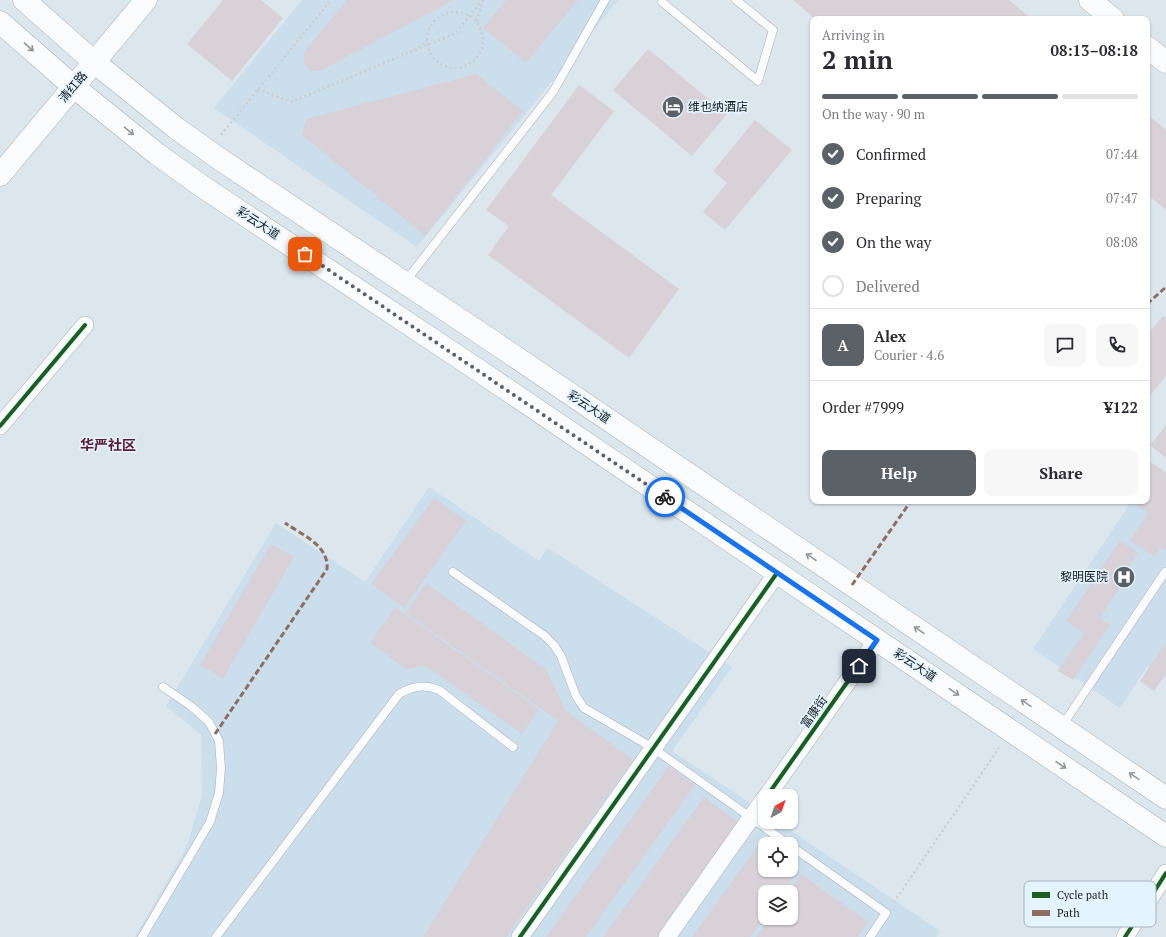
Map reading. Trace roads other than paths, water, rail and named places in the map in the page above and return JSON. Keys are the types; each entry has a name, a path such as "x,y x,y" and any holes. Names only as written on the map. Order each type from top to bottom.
{"main road":[{"name":"彩云大道","path":"24,0 94,62 176,128 208,151 1166,798"},
{"name":"清红路","path":"0,175 146,0"},
{"path":"1090,0 1109,16"},
{"name":"彩云大道","path":"0,22 74,87 157,154 1166,836"},
{"path":"1150,49 1166,62"}],"street":[{"path":"0,426 86,325"},
{"path":"520,937 777,573"},
{"name":"富康街","path":"772,789 877,640"},
{"name":"富康街","path":"667,937 758,808"},
{"path":"1156,889 1166,873"},
{"path":"1125,937 1131,927"}],"lane":[{"path":"404,282 553,92 605,0"},
{"path":"662,2 758,80 773,30 736,0"},
{"path":"453,572 545,636 554,645 561,656 576,696 584,708 653,748 778,837"},
{"path":"1061,727 1165,572"},
{"path":"216,937 399,694 410,688 419,686 429,686 439,690 513,746"},
{"path":"142,937 210,822 219,793 221,774 219,741 209,722 191,706 163,687"},
{"path":"798,851 886,913 870,937"}],"place":[{"name":"维也纳酒店","path":"673,107"},
{"name":"黎明医院","path":"1124,577"}],"district":[{"name":"华严社区","path":"108,445"}]}
